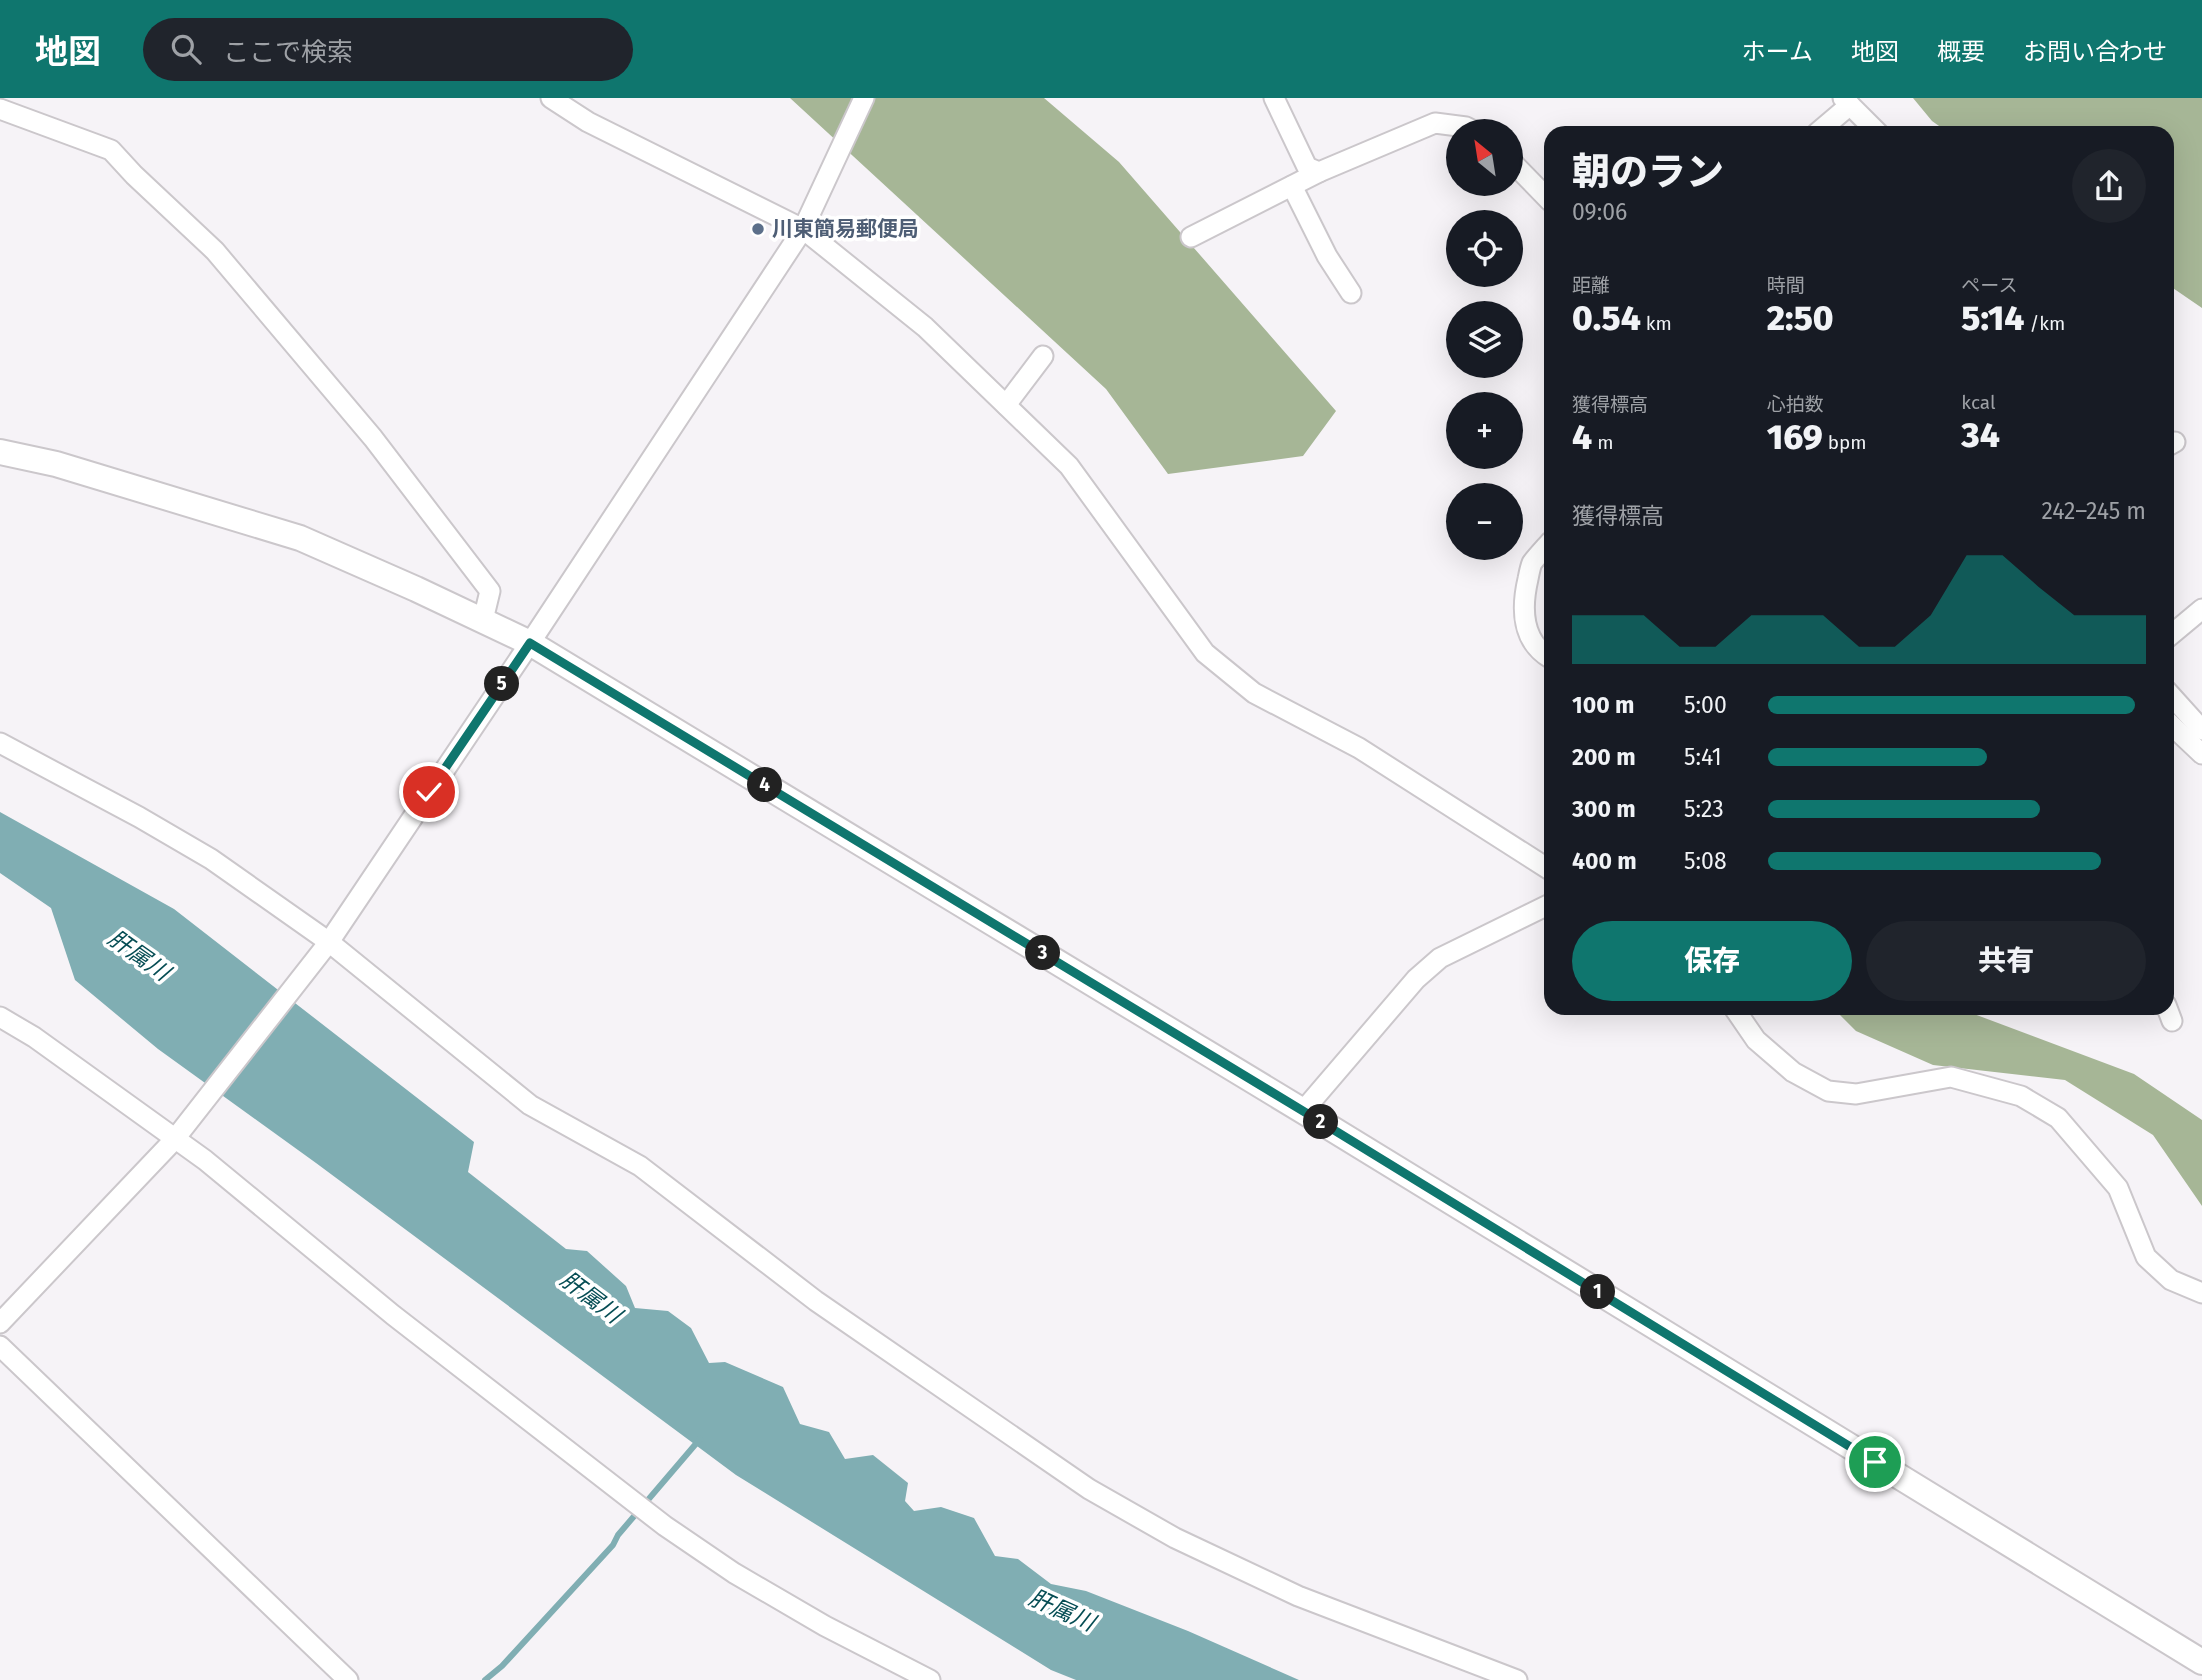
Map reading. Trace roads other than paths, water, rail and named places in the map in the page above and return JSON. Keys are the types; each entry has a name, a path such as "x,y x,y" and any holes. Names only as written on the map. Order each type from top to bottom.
{"street":[{"path":"551,98 588,122 803,229 925,327 1069,466 1205,653 1254,693 1359,748 1544,866"},
{"path":"0,1323 177,1136 328,942 530,643 803,229 864,98"},
{"path":"1274,98 1307,167 1319,172"},
{"path":"1824,126 1847,102 1871,126"},
{"path":"0,109 111,150 215,251 373,438 490,590 482,620"},
{"path":"1191,237 1319,172 1435,123 1446,124"},
{"path":"1523,173 1544,195"},
{"path":"1292,186 1327,256 1351,293"},
{"path":"1006,405 1043,355"},
{"path":"0,452 56,464 300,538 530,643 1303,1111 2202,1662"},
{"path":"1544,549 1532,564 1525,591 1524,618 1530,638 1544,655"},
{"path":"2174,632 2202,609"},
{"path":"2174,699 2202,730"},
{"path":"2174,728 2202,754"},
{"path":"0,743 139,817 211,859 328,942 530,1105 640,1166 816,1301 1089,1489 1175,1538 1298,1596 1517,1680"},
{"path":"1303,1111 1416,979 1440,958 1544,907"},
{"path":"1739,1015 1756,1040 1793,1072 1828,1091 1856,1094 1951,1077 2021,1096 2058,1118 2118,1188 2146,1257 2171,1280 2202,1293"},
{"path":"0,1017 34,1037 177,1136 393,1315 665,1527 825,1626 930,1680"},
{"path":"0,1346 348,1680"}],"water":[{"name":"肝属川","path":"0,812 174,909 474,1142 468,1172 566,1249 587,1251 626,1286 635,1308 668,1311 691,1328 709,1363 725,1362 783,1387 800,1424 829,1432 845,1459 873,1455 908,1483 905,1501 914,1511 941,1507 974,1518 995,1556 1018,1559 1051,1584 1086,1591 1188,1631 1299,1680 1076,1680 1051,1670 736,1475 158,1049 75,980 51,908 0,873"}],"waterway":[{"path":"485,1680 502,1666 613,1545 618,1535 700,1439"}],"place":[{"name":"川東簡易郵便局","path":"758,229"}]}
